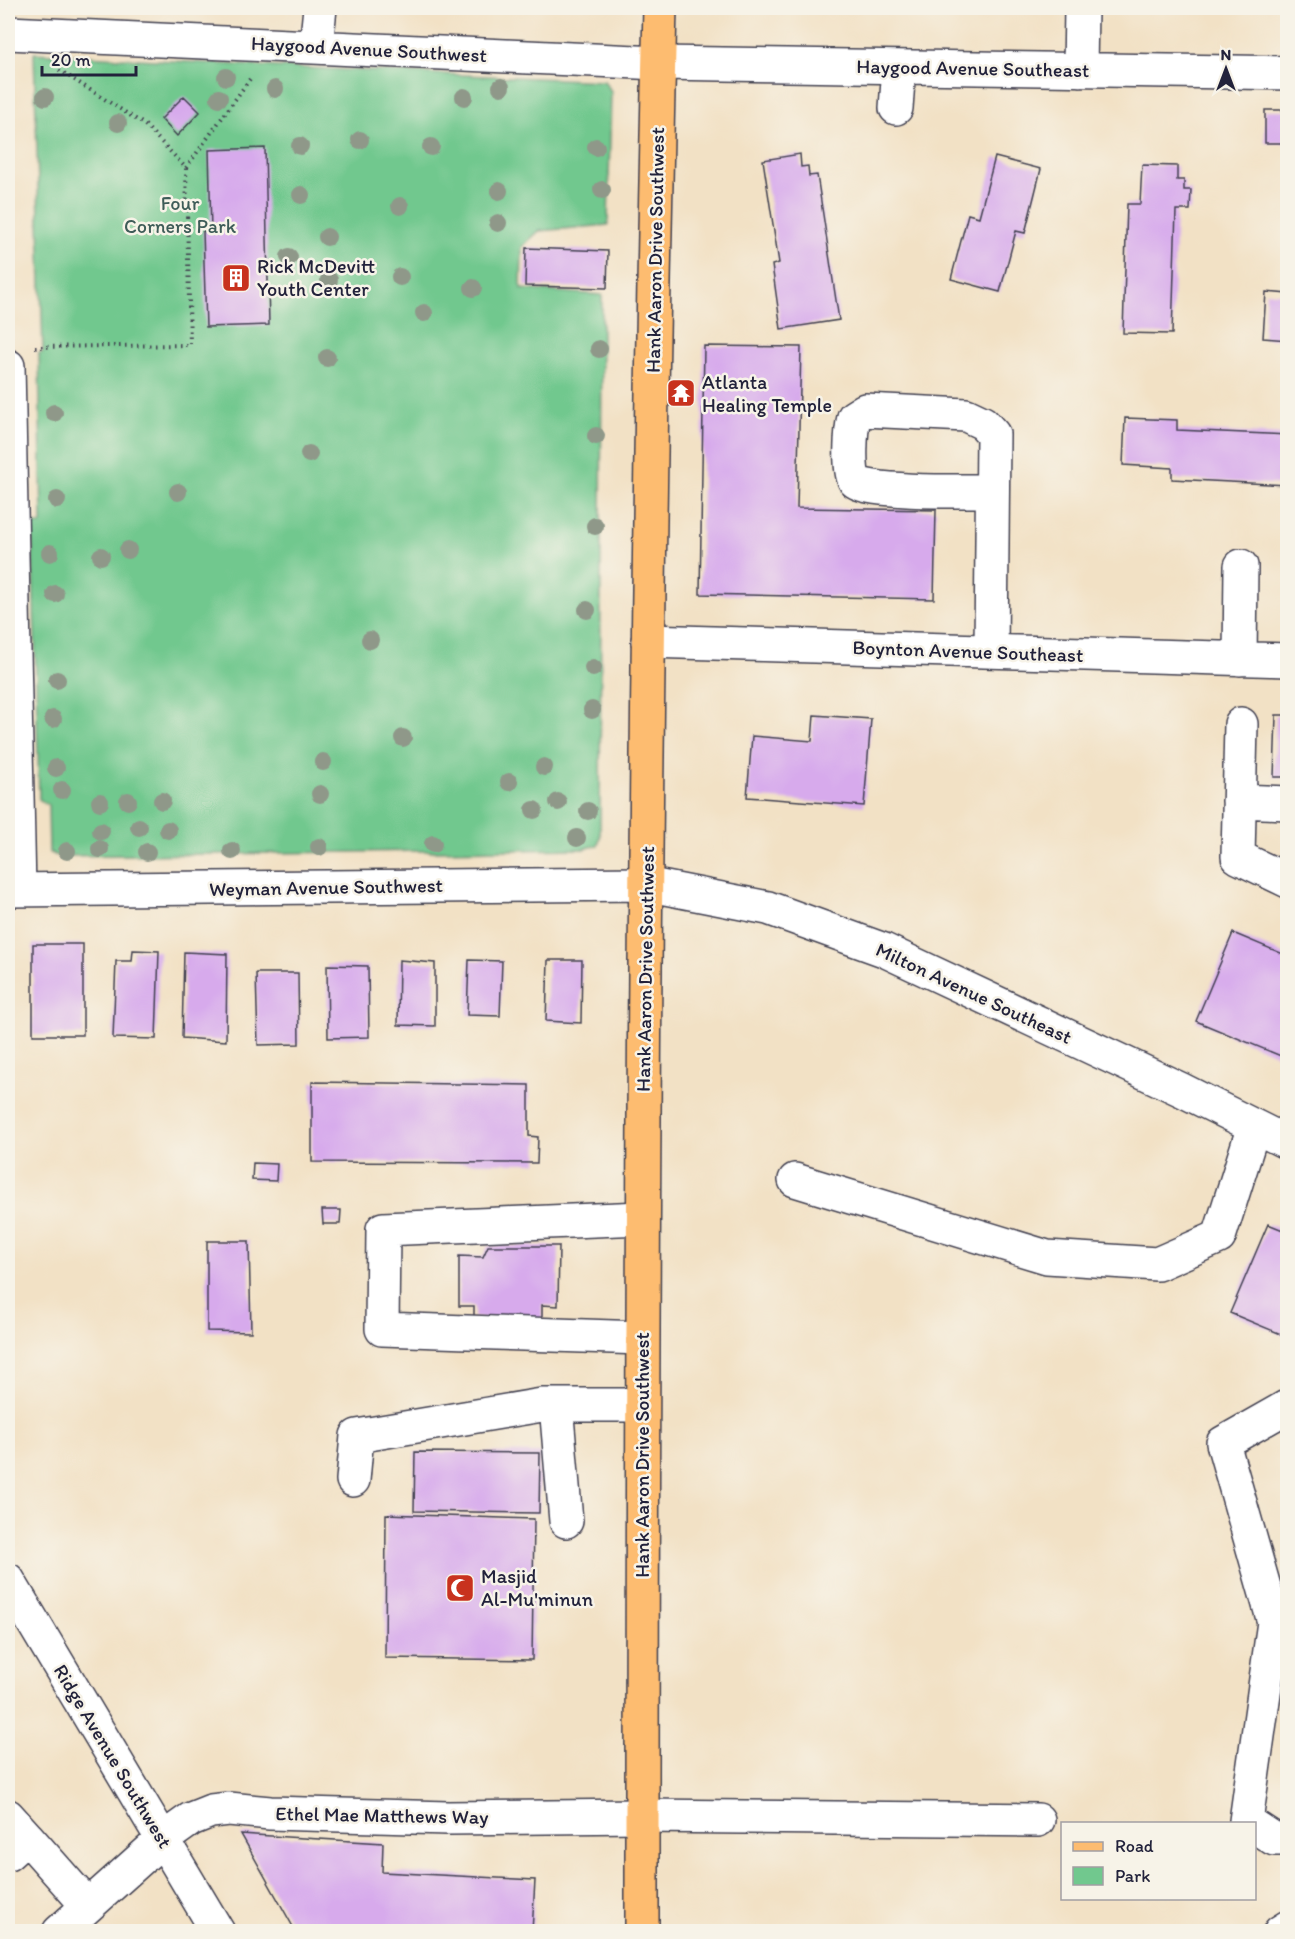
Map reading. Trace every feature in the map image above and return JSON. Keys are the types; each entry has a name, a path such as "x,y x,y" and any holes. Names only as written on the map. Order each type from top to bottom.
{"main road":[{"name":"Hank Aaron Drive Southwest","path":"642,1932 642,1218 645,884 660,8"}],"street":[{"path":"316,47 320,8"},
{"path":"1080,70 1081,8"},
{"name":"Haygood Avenue Southwest","path":"8,33 659,63"},
{"name":"Haygood Avenue Southeast","path":"659,63 1287,73"},
{"path":"896,108 899,67"},
{"path":"8,366 13,890"},
{"path":"991,651 992,491"},
{"path":"1240,659 1241,566"},
{"name":"Boynton Avenue Southeast","path":"648,641 1287,660"},
{"path":"1241,724 1238,857 1287,881"},
{"path":"1239,801 1287,803"},
{"name":"Weyman Avenue Southwest","path":"13,890 645,884"},
{"name":"Milton Avenue Southeast","path":"645,884 768,908 884,950 1171,1085 1287,1143"},
{"path":"795,1180 1047,1257 1157,1264 1219,1237 1254,1126"},
{"path":"642,1218 383,1229 382,1329 642,1338"},
{"path":"353,1480 357,1436 542,1405 642,1405"},
{"path":"556,1405 566,1521"},
{"path":"1247,1822 1281,1618 1223,1443 1287,1406"},
{"name":"Ridge Avenue Southwest","path":"8,1580 218,1932"},
{"name":"Ethel Mae Matthews Way","path":"59,1932 163,1839 191,1819 211,1812 230,1809 270,1813 448,1818 642,1816 1038,1820"},
{"path":"1256,1827 1274,1839 1287,1839"},
{"path":"14,1836 87,1905"},
{"path":"1280,1932 1287,1927"}],"path":[{"path":"49,64 145,125 186,168"},
{"path":"34,347 190,345 186,168 254,75 254,68"}],"green space":[{"name":"Four Corners Park","path":"34,53 260,66 604,81 611,91 608,225 539,231 522,247 521,289 602,295 600,839 598,845 584,849 57,856 49,852 48,805 39,799 32,524 42,524 39,353 43,352"}],"building":[{"path":"184,96 200,112 177,136 161,119"},
{"path":"1265,110 1288,110 1288,143 1265,143"},
{"name":"Rick McDevitt Youth Center","path":"265,148 269,325 206,327 203,231 211,231 209,150"},
{"path":"800,154 801,167 808,166 809,176 817,175 839,320 781,329 772,265 779,263 763,160"},
{"path":"995,157 1041,169 1025,233 1016,231 1000,292 951,279 968,214 979,217"},
{"path":"1142,165 1177,166 1177,180 1184,180 1184,190 1191,190 1190,210 1176,210 1172,334 1123,333 1127,204 1140,204"},
{"path":"526,248 608,251 607,288 525,286"},
{"path":"1266,292 1288,294 1288,340 1263,338"},
{"path":"704,346 801,347 797,508 936,510 934,599 700,594"},
{"path":"1125,418 1177,420 1177,430 1288,435 1288,485 1172,479 1172,468 1123,465"},
{"path":"814,715 871,719 864,806 747,797 752,736 812,741"},
{"path":"1276,715 1288,715 1288,777 1274,777"},
{"path":"1233,933 1288,956 1288,1059 1196,1021"},
{"path":"33,944 83,944 83,1035 33,1035"},
{"path":"133,950 159,951 156,1039 113,1038 116,961 132,961"},
{"path":"184,952 227,954 226,1041 182,1038"},
{"path":"399,960 435,963 435,1026 398,1025"},
{"path":"469,960 502,961 500,1016 467,1015"},
{"path":"548,960 582,960 581,1023 546,1021"},
{"path":"327,965 368,966 369,1037 328,1038"},
{"path":"8,970 10,970 11,1069 8,1069"},
{"path":"256,973 298,973 299,1044 258,1045"},
{"path":"312,1082 529,1085 529,1136 538,1137 537,1163 312,1162"},
{"path":"253,1163 277,1164 276,1181 252,1180"},
{"path":"322,1210 341,1210 340,1224 323,1224"},
{"path":"1268,1224 1288,1232 1288,1337 1230,1313"},
{"path":"207,1241 249,1241 251,1332 207,1331"},
{"path":"488,1246 559,1246 558,1306 542,1305 542,1320 474,1318 474,1306 459,1306 459,1256 483,1257"},
{"path":"415,1452 540,1453 539,1513 414,1511"},
{"name":"Masjid Al-Mu'minun","path":"386,1514 534,1519 532,1660 385,1658"},
{"path":"241,1834 383,1843 382,1872 535,1880 532,1932 296,1932"}],"place":[{"name":"Rick McDevitt Youth Center","path":"236,278"},
{"name":"Atlanta Healing Temple","path":"681,393"},
{"name":"Masjid Al-Mu'minun","path":"460,1588"}]}
